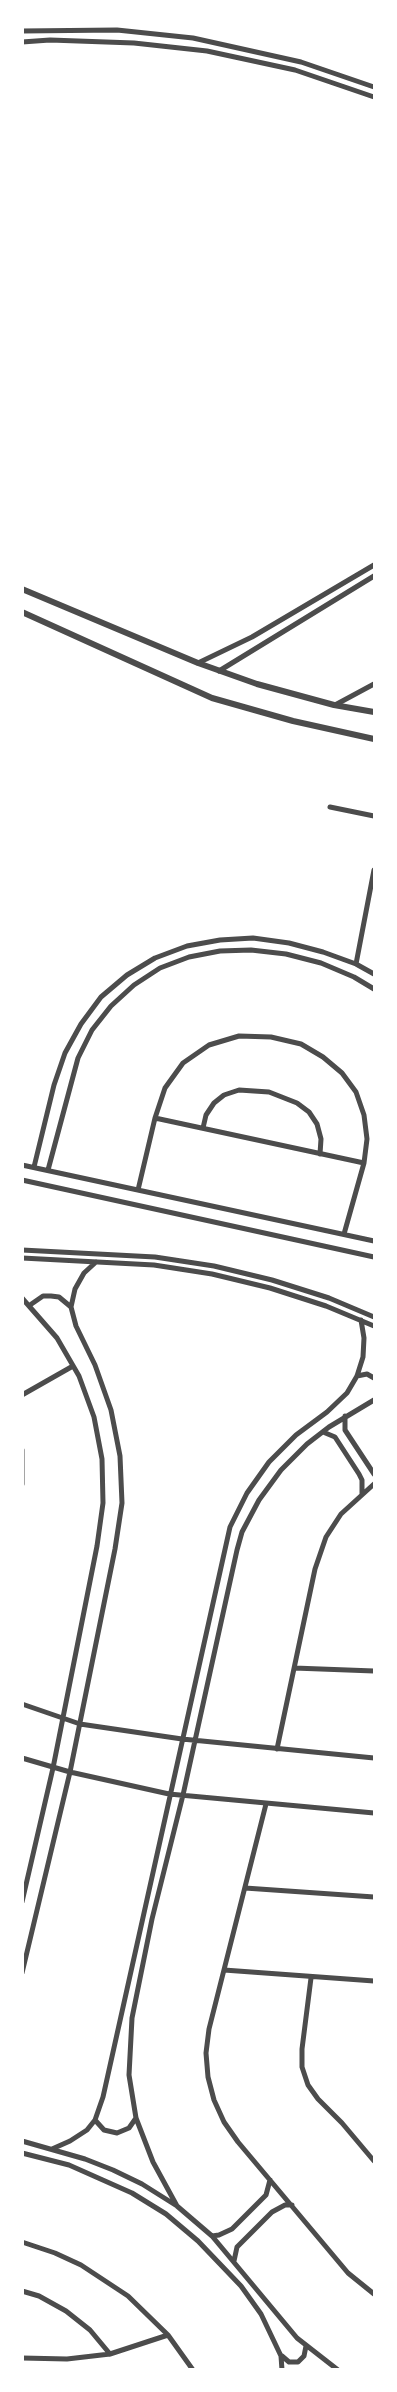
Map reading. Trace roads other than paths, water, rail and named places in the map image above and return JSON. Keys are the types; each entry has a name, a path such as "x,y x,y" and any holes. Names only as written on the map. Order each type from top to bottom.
{"street":[{"path":"79,29 80,22"},
{"path":"22,31 79,29 155,33 231,44 301,62 374,87"},
{"path":"22,42 50,40 134,43 207,51 296,70 374,97"},
{"path":"198,663 252,637 374,565"},
{"path":"219,670 374,576"},
{"path":"22,589 198,663 295,696 374,712"},
{"path":"22,612 212,698 293,721 374,740"},
{"path":"334,705 374,684"},
{"path":"330,806 374,816"},
{"path":"356,964 374,870"},
{"path":"368,902 374,904"},
{"path":"34,1167 54,1085 65,1053 81,1024 101,997 127,975 155,958 187,946 220,940 254,938 297,945 356,964 374,974"},
{"path":"48,1170 78,1058 92,1030 111,1006 134,985 160,968 189,957 220,951 269,952 321,962 354,976 374,989"},
{"path":"138,1190 155,1118 165,1088 183,1063 209,1045 239,1036 271,1036 301,1044 323,1057 342,1073 356,1092 364,1115 367,1139 364,1163 344,1234"},
{"path":"202,1128 210,1109 224,1095 239,1090 269,1092 284,1096 309,1112 317,1124 321,1139 320,1154"},
{"path":"155,1118 364,1163"},
{"path":"22,1165 374,1241"},
{"path":"22,1180 374,1257"},
{"path":"22,1250 155,1257 214,1266 272,1280 329,1298 374,1317"},
{"path":"22,1258 154,1266 212,1274 270,1288 374,1326"},
{"path":"22,1973 70,1772 115,1549 122,1503 120,1456 111,1410 95,1365 76,1326 71,1307 75,1289 84,1273 96,1262"},
{"path":"30,1305 43,1296 51,1296 59,1297 71,1307"},
{"path":"22,1298 57,1338 73,1366 94,1417 102,1459 103,1503 97,1546 62,1719 22,1902"},
{"path":"52,2149 70,2141 87,2130 95,2120 124,2001 230,1527 247,1493 269,1462 296,1435 327,1412 347,1393 357,1376 363,1357 364,1338 361,1320"},
{"path":"22,1395 73,1366"},
{"path":"357,1376 367,1374 374,1378"},
{"path":"177,2206 153,2162 136,2118 129,2075 132,2018 152,1918 183,1795 242,1532 259,1500 281,1470 307,1444 345,1416 374,1400"},
{"path":"345,1416 345,1430 374,1474"},
{"path":"323,1432 335,1437 359,1474 362,1480 362,1494"},
{"path":"22,1450 22,1484"},
{"path":"277,1749 315,1569 326,1538 341,1514 374,1484"},
{"path":"294,1668 374,1671"},
{"path":"22,1704 80,1724 195,1741 374,1758"},
{"path":"22,1758 52,1768 169,1794 374,1813"},
{"path":"266,1804 208,2029 206,2053 208,2077 214,2100 224,2122 238,2142 348,2273 374,2294"},
{"path":"245,1888 374,1897"},
{"path":"224,1970 311,1978 374,1981"},
{"path":"311,1978 302,2049 302,2067 308,2085 318,2099 342,2122 374,2161"},
{"path":"95,2120 104,2130 116,2133 129,2128 136,2118"},
{"path":"22,2142 52,2149 113,2170 142,2184 177,2206 212,2236 283,2323 306,2346 338,2370"},
{"path":"22,2153 69,2165 103,2179 166,2214 211,2252 241,2286 261,2314 281,2356 282,2370"},
{"path":"212,2236 219,2236 232,2229 266,2195 270,2180"},
{"path":"234,2261 238,2248 266,2218 278,2208 292,2205"},
{"path":"22,2242 55,2253 105,2279 128,2296 168,2335 193,2370"},
{"path":"22,2291 39,2296 66,2311 90,2330 110,2354"},
{"path":"22,2358 67,2359 110,2354 168,2335"},
{"path":"281,2356 288,2362 298,2362 304,2356 306,2346"}]}
